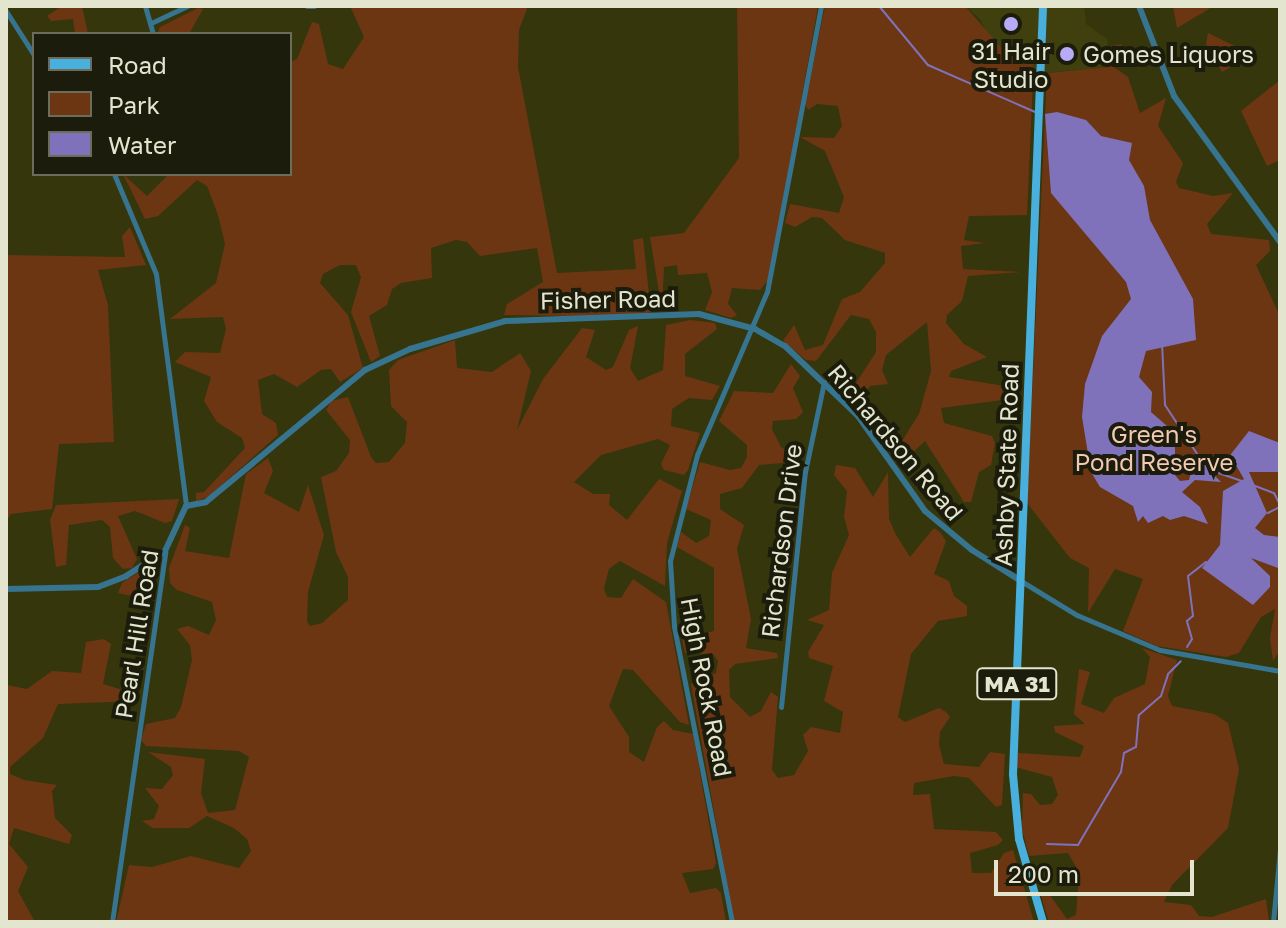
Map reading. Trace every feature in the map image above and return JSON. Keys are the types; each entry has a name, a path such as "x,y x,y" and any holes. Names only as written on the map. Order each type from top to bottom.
{"main road":[{"name":"Ashby State Road","path":"1043,6 1014,804 1022,855 1043,922"}],"street":[{"path":"145,6 153,32"},
{"path":"151,23 187,6"},
{"path":"307,6 314,6"},
{"path":"755,329 773,270 821,6"},
{"path":"1139,6 1174,96 1280,242"},
{"path":"6,11 32,52"},
{"path":"115,176 156,274 186,506"},
{"name":"Fisher Road","path":"186,506 206,502 365,370 454,334 532,318 699,314 755,329"},
{"name":"Richardson Road","path":"755,329 785,346 825,381 867,428 925,511 972,550 1077,615 1160,650 1280,671"},
{"name":"High Rock Road","path":"732,922 674,626 669,572 697,455 755,329"},
{"name":"Richardson Drive","path":"781,707 805,472 825,381"},
{"name":"Pearl Hill Road","path":"112,922 165,551 186,506"},
{"path":"6,589 102,586 165,551"},
{"path":"1273,922 1280,849"}],"shaded area":[{"path":"965,6 1084,6 1086,24 1107,39 1109,67 1033,74 1034,57 993,47 980,19"}],"green space":[{"path":"62,6 82,6 88,32 75,32 73,19 51,21 47,16"},
{"path":"350,6 528,6 519,30 518,67 557,273 636,269 633,240 643,238 651,312 632,317 504,315 507,304 543,282 537,248 480,256 467,242 456,240 431,248 432,278 401,283 392,289 387,305 369,316 380,356 371,362 351,312 361,277 356,265 340,265 323,274 320,283 348,315 363,368 340,382 331,369 321,370 297,387 274,374 258,380 262,414 276,423 278,435 208,497 196,501 196,493 204,492 245,448 242,438 217,422 204,401 211,377 175,362 185,352 220,353 226,329 223,317 170,319 216,283 225,244 207,186 197,180 158,216 145,219 124,176 147,196 167,176 292,176 292,61 297,59 312,22 319,24 328,64 343,69 364,37"},
{"path":"737,6 818,6 769,279 760,290 732,288 728,304 737,315 731,318 705,310 712,292 707,273 678,275 677,265 664,267 662,311 650,237 684,233 739,158"},
{"path":"825,6 965,6 1005,52 1034,57 1027,215 969,216 964,240 985,243 961,246 963,269 1021,272 968,276 962,301 947,315 946,323 964,344 987,357 951,371 949,377 1017,388 1018,398 941,408 944,423 992,436 995,443 991,465 979,472 971,502 964,502 925,441 899,465 892,457 919,414 931,371 927,322 886,355 882,370 888,384 870,386 857,402 847,397 876,352 876,332 869,319 851,315 816,361 806,360 783,341 794,325 805,350 823,345 842,299 860,292 885,263 885,253 845,240 822,218 812,217 795,227 785,223 790,204 839,213 844,197 825,151 800,137 834,138 842,126 838,106 817,104 808,110 805,104"},
{"path":"1173,6 1214,6 1177,28"},
{"path":"198,8 203,9 190,32 158,32 160,27"},
{"path":"1208,33 1247,52 1248,57 1222,72 1206,44"},
{"name":"Green's Pond Reserve","path":"1122,44 1114,67 1128,77 1140,113 1166,98 1158,126 1183,163 1176,182 1179,188 1213,196 1233,193 1207,224 1211,234 1269,240 1270,251 1256,265 1280,316 1280,650 1273,661 1270,638 1275,609 1261,617 1239,653 1226,657 1157,646 1123,631 1143,579 1115,569 1088,613 1089,568 1070,558 1027,503 1047,73 1109,67 1109,47"},
{"path":"1280,80 1280,160 1267,166 1241,111"},
{"path":"130,227 146,265 98,270 108,305 114,442 59,444 52,509 11,514 6,521 6,255 125,257 122,236"},
{"path":"690,320 715,323 717,329 685,354 685,376 720,386 712,400 689,398 672,409 671,426 700,433 688,470 684,475 664,470 661,464 670,445 658,439 601,455 574,482 593,494 610,494 609,505 627,520 659,479 682,491 667,543 665,586 620,561 609,569 604,588 607,597 621,598 633,579 666,602 689,725 680,722 633,670 623,669 609,706 629,737 629,752 644,762 657,727 664,721 673,730 693,734 716,863 713,869 682,873 690,893 716,888 721,893 726,922 116,922 129,865 152,867 191,856 239,868 251,851 247,839 234,828 207,816 189,828 153,828 142,821 154,819 159,806 145,788 162,789 173,775 171,767 148,752 205,759 201,793 208,813 235,810 249,757 239,751 146,746 141,740 146,724 175,718 181,707 192,660 190,645 177,629 188,626 209,635 216,620 212,602 177,590 170,583 169,568 185,525 190,528 185,551 229,558 246,474 268,458 273,471 264,493 299,512 308,485 324,535 308,592 307,621 310,626 322,623 348,600 348,577 336,552 321,477 336,471 349,453 350,440 326,410 331,401 348,397 371,457 376,463 389,462 405,443 407,422 391,406 389,370 398,360 455,340 457,368 492,372 520,353 531,371 517,430 543,379 582,328 595,330 586,357 606,370 613,367 629,330 638,326 630,368 638,381 663,370 666,325"},
{"path":"791,364 800,376 793,388 803,412 796,419 773,421 772,429 781,447 796,456 795,462 759,465 742,488 720,494 720,509 744,525 737,549 751,619 746,648 777,653 778,658 735,664 729,670 730,697 750,717 761,711 771,692 778,697 772,770 778,778 794,775 808,751 803,735 811,727 840,733 843,712 824,701 833,666 809,658 808,652 824,625 807,620 829,610 832,573 849,535 844,517 847,491 834,475 836,465 855,468 873,497 888,472 889,519 896,535 910,557 934,528 940,532 946,541 934,574 949,581 954,596 967,606 967,616 938,621 911,654 898,717 905,722 939,708 946,712 950,717 940,732 939,745 944,764 979,767 990,752 1005,754 1002,805 996,807 969,778 954,776 914,783 913,795 930,794 934,829 996,832 1003,840 998,845 970,853 972,873 991,873 1004,853 1013,850 1034,922 734,922 691,684 716,673 718,661 713,654 685,653 682,638 714,631 714,568 677,547 681,532 696,543 709,536 711,520 686,509 700,462 730,470 741,468 747,457 747,445 719,421 734,391 773,393"},
{"path":"179,499 172,521 165,523 135,511 118,516 137,559 132,568 123,569 113,558 110,527 102,520 69,525 66,565 56,567 50,520 56,505"},
{"path":"143,569 153,569 149,600 118,593 122,583"},
{"path":"104,639 111,644 103,684 136,694 136,701 58,704 43,738 10,767 10,774 24,780 57,785 52,791 55,818 72,835 69,844 14,828 9,844 28,867 18,891 35,922 6,922 6,685 27,689 52,671 81,673 86,642"},
{"path":"1142,648 1177,660 1168,696 1172,706 1214,714 1228,723 1239,769 1228,828 1172,885 1164,902 1191,905 1199,916 1212,917 1266,899 1269,922 1049,922 1041,896 1049,894 1067,919 1076,915 1079,872 1068,853 1029,856 1022,829 1023,793 1031,794 1040,805 1052,804 1058,795 1052,777 1015,767 1018,753 1080,757 1084,746 1055,732 1054,726 1085,724 1074,714 1079,669 1090,672 1081,704 1104,713 1114,698 1145,684 1150,657"}],"water":[{"path":"1057,112 1086,120 1101,136 1132,143 1129,160 1144,186 1150,220 1193,299 1196,340 1146,351 1139,377 1152,392 1151,412 1175,433 1175,475 1180,481 1189,480 1195,456 1221,482 1195,480 1182,492 1200,507 1208,524 1184,516 1170,520 1163,516 1148,523 1143,516 1138,522 1133,506 1100,487 1091,472 1082,417 1085,384 1102,336 1131,299 1126,282 1051,193 1045,114"},
{"path":"1249,431 1280,443 1280,472 1249,472 1267,513 1255,528 1264,535 1280,537 1278,568 1251,558 1270,576 1270,587 1253,605 1202,568 1220,545 1223,491 1244,479 1237,467 1224,463"}],"waterway":[{"path":"879,6 928,65 1035,112"},
{"path":"1162,343 1165,405 1207,469 1244,482"},
{"path":"1250,484 1274,493 1280,505"},
{"path":"1268,513 1280,507"},
{"path":"1187,647 1192,639 1187,621 1193,616 1188,576 1206,562"},
{"path":"1047,844 1078,845 1121,772 1124,753 1136,747 1139,715 1161,696 1168,674 1181,661"}],"place":[{"name":"31 Hair Studio","path":"1011,24"},
{"name":"Gomes Liquors","path":"1067,54"}]}
